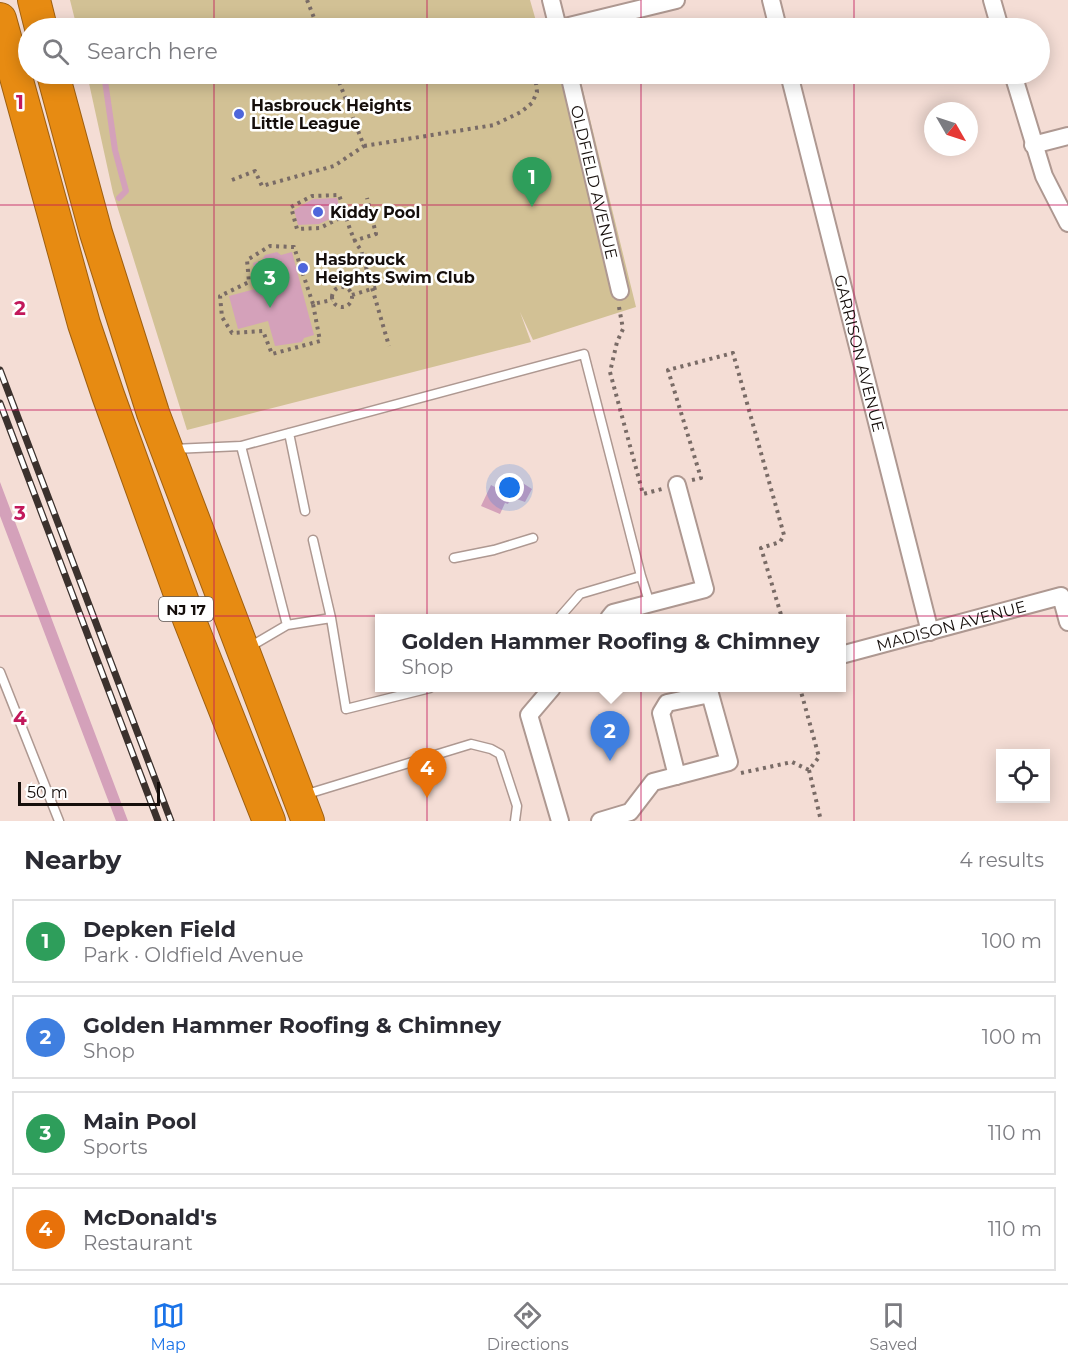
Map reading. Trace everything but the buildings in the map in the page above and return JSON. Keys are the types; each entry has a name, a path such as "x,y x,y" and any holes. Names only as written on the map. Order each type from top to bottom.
{"highway":[{"path":"34,0 38,18"},
{"name":"NJ 17","path":"0,19 84,324 101,375 189,619 269,821"},
{"name":"NJ 17","path":"56,84 96,233 166,449 303,809"}],"street":[{"path":"551,0 557,18"},
{"path":"601,18 676,0"},
{"path":"771,0 776,18"},
{"path":"992,0 997,18"},
{"name":"OLDFIELD AVENUE","path":"571,84 620,291"},
{"name":"GARRISON AVENUE","path":"792,84 930,632"},
{"path":"1016,84 1044,177 1068,223"},
{"path":"1034,145 1068,136"},
{"path":"612,614 705,589 677,485"},
{"name":"MADISON AVENUE","path":"846,654 1061,596 1068,622"},
{"path":"548,692 529,715 560,821"},
{"path":"600,821 630,812 653,782 677,776 729,762 710,694 667,703 661,713 677,776"}],"lane":[{"path":"166,449 241,446 584,354 650,604"},
{"path":"290,433 306,511"},
{"path":"241,446 287,625"},
{"path":"454,558 494,550 533,538"},
{"path":"313,540 331,618 346,710 412,692"},
{"path":"562,614 580,594 641,576"},
{"path":"243,651 287,625 331,618"},
{"path":"0,672 59,821"},
{"path":"303,809 471,744 500,753 517,806 515,821"}],"path":[{"path":"307,0 314,18"},
{"path":"340,84 364,146"},
{"path":"232,180 255,171 262,186 334,166 364,146 494,125 521,112 532,103 537,92 536,84"},
{"path":"346,215 320,228 297,229 291,207 312,196 339,195 346,215 353,241 362,250 389,346"},
{"path":"353,241 376,234 367,198"},
{"path":"270,246 294,247 314,304 320,341 272,354 263,331 232,333 222,317 220,296 249,282 247,260 270,246"},
{"path":"399,281 427,273"},
{"path":"340,287 348,288 352,295 352,302 345,307 337,306 332,300 333,292 340,287"},
{"path":"352,295 378,287"},
{"path":"620,291 619,305 624,325 617,342 610,372 643,494 677,485"},
{"path":"314,304 332,300"},
{"path":"701,478 669,370 733,352 784,535 780,542 761,548 781,614"},
{"path":"801,692 819,757 809,770 820,821"},
{"path":"792,762 809,770"}],"shaded area":[{"path":"70,0 530,0 535,18 74,18"},
{"path":"89,84 581,84 636,307 533,340 520,312 531,342 187,430 113,193"},
{"name":"Kiddy Pool","path":"337,198 341,214 319,224 298,225 294,210 313,199"},
{"path":"277,252 281,255 292,252 314,335 304,338 302,342 275,346 268,321 238,329 229,296 259,288 253,263 262,260 265,255"},
{"path":"518,480 532,489 525,502 511,497 500,514 481,506 491,485 503,491 507,482 514,485"},
{"path":"0,482 128,821 116,821 0,516"}],"waterway":[{"path":"105,84 115,150 126,191 119,198"}],"railway":[{"path":"0,370 171,821"},
{"path":"0,403 158,821"}],"place":[{"name":"Hasbrouck Heights Little League","path":"239,114"},
{"name":"Depken Field","path":"532,207"},
{"name":"Kiddy Pool","path":"318,212"},
{"name":"Hasbrouck Heights Swim Club","path":"303,268"},
{"name":"Main Pool","path":"270,308"},
{"name":"Golden Hammer Roofing & Chimney","path":"610,761"},
{"name":"McDonald's","path":"427,798"}]}
